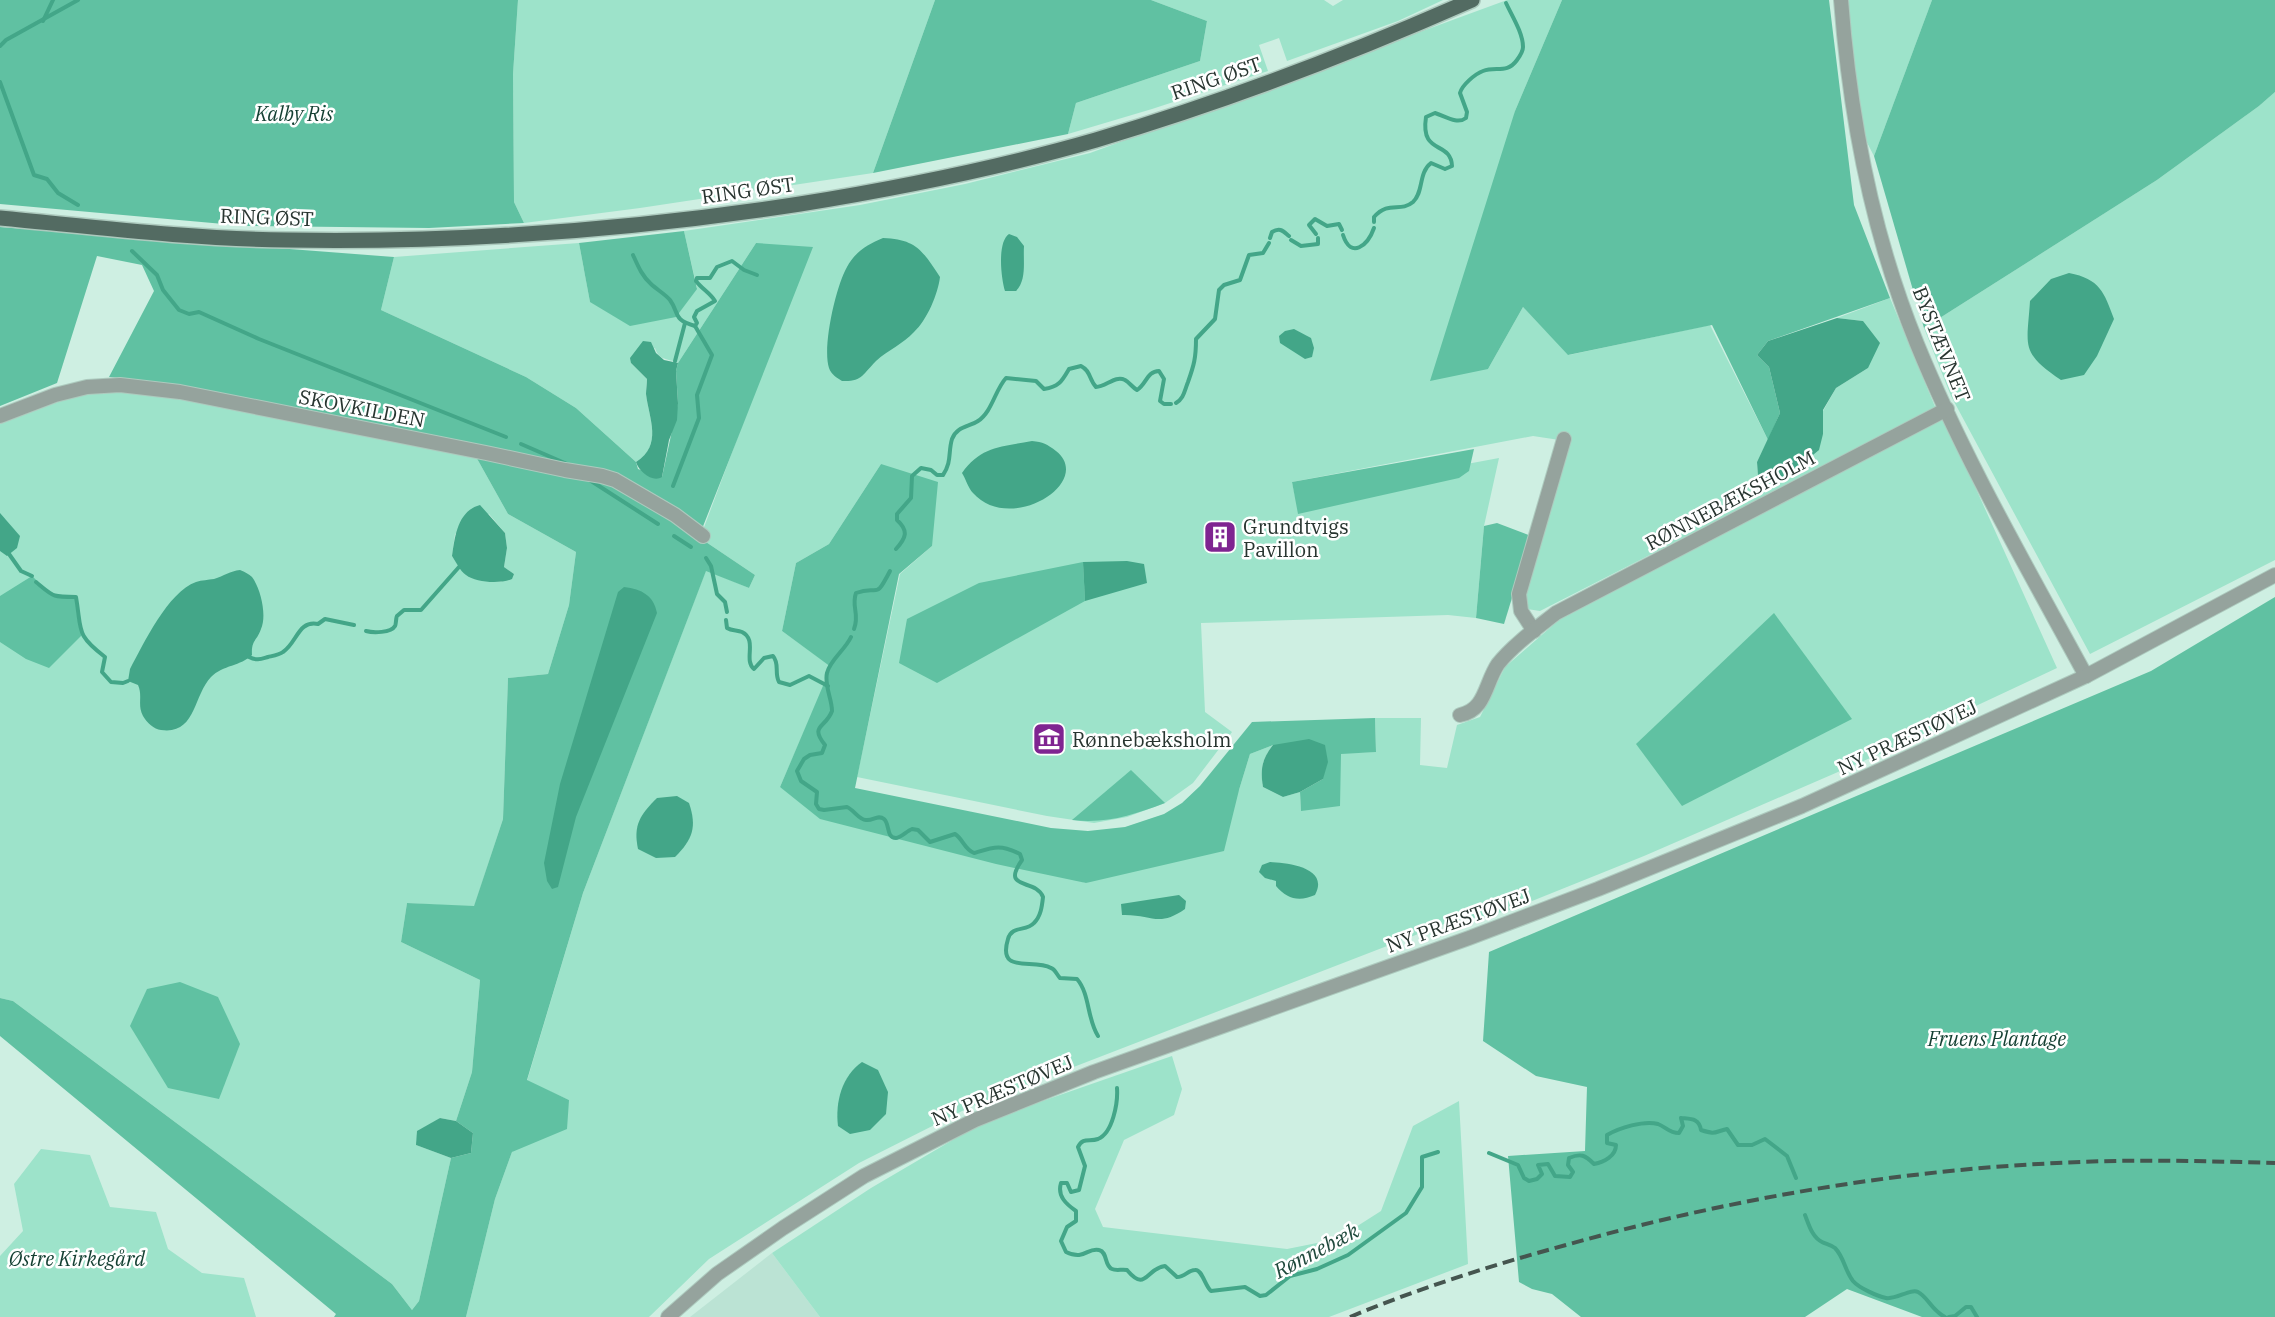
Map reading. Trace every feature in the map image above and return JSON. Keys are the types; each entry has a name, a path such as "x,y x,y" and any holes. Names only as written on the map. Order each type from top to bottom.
{"main road":[{"name":"RING ØST","path":"0,218 158,233 284,240 446,238 593,230 724,215 876,191 966,172 1094,140 1246,90 1394,34 1472,0"}],"street":[{"name":"BYSTÆVNET","path":"1841,0 1856,132 1872,204 1917,344 1972,462 2085,676"},
{"name":"SKOVKILDEN","path":"0,416 55,395 87,387 120,385 180,392 602,476 615,480 675,515 703,537"},
{"name":"RØNNEBÆKSHOLM","path":"1460,715 1469,713 1480,704 1498,664 1556,613 1947,409"},
{"path":"1534,631 1521,611 1519,594 1564,439"},
{"name":"NY PRÆSTØVEJ","path":"668,1317 717,1274 855,1181 975,1119 1094,1072 1598,889 1802,806 2085,676 2275,575"}],"shaded area":[{"path":"1009,234 1017,237 1024,246 1023,276 1016,291 1005,291 1002,278 1001,252 1005,238"},
{"path":"883,238 903,241 918,248 940,277 937,291 923,321 910,336 876,361 858,379 842,381 831,372 827,358 831,317 839,288 847,267 854,257 867,246"},
{"path":"2069,273 2088,279 2099,288 2104,294 2114,319 2097,356 2084,375 2061,380 2032,355 2028,339 2030,301 2051,279"},
{"path":"1837,318 1863,321 1880,343 1868,368 1836,388 1823,410 1823,434 1819,450 1786,477 1768,480 1758,476 1757,462 1780,413 1769,367 1757,355 1768,341"},
{"path":"1294,329 1311,338 1314,348 1312,357 1305,359 1280,343 1279,336 1285,331"},
{"path":"643,341 651,342 656,353 664,360 678,363 676,371 677,420 669,440 662,477 655,479 647,476 636,462 644,455 652,440 646,394 647,379 631,363 630,358"},
{"path":"1032,441 1042,443 1056,451 1065,463 1065,477 1057,489 1043,499 1026,506 1007,509 989,505 973,493 962,473 969,464 993,449"},
{"path":"480,505 505,533 507,548 504,567 514,574 512,579 489,582 470,578 452,556 456,532 462,518"},
{"path":"0,513 20,536 17,548 7,556 0,551"},
{"path":"1127,561 1144,564 1147,583 1085,601 1083,562"},
{"path":"240,570 252,577 262,603 263,624 253,643 252,655 211,677 192,712 181,726 172,730 156,728 141,712 138,685 128,681 130,669 158,620 176,596 196,582 214,579"},
{"path":"624,587 646,594 653,602 657,613 576,817 558,887 552,889 547,881 544,863 560,784 618,592"},
{"path":"1309,739 1325,745 1328,762 1323,779 1300,792 1283,797 1263,787 1263,764 1273,745"},
{"path":"677,796 689,803 693,819 692,832 686,844 675,857 656,858 638,849 637,827 646,810 657,798"},
{"path":"1270,862 1296,865 1312,873 1317,878 1318,886 1315,895 1299,899 1284,894 1276,886 1276,881 1265,878 1259,872 1262,865"},
{"path":"1179,895 1186,901 1185,909 1168,918 1155,919 1122,915 1121,904"},
{"path":"862,1062 878,1070 888,1092 886,1114 870,1130 850,1134 838,1126 839,1099 849,1075"},
{"path":"440,1118 456,1121 473,1133 471,1153 451,1158 416,1145 417,1131"},
{"path":"772,1253 820,1317 690,1317"}],"green space":[{"name":"Kalby Ris","path":"0,0 518,0 513,74 514,202 524,223 429,228 246,226 0,204"},
{"path":"518,0 935,0 873,173 524,223 514,202 513,74"},
{"path":"935,0 1151,0 1207,21 1200,61 1076,103 1068,134 873,173"},
{"path":"1151,0 1324,0 1333,6 1343,0 1443,0 1398,21 1287,61 1279,38 1259,45 1268,71 1068,134 1076,103 1200,61 1207,21"},
{"path":"1507,0 1562,0 1515,111 1488,369 1523,307 1569,355 1710,325 1768,440 1757,462 1758,476 1768,480 1786,477 1823,434 1823,411 1836,388 1868,368 1863,321 1837,318 1890,298 1936,409 1540,611 1527,609 1523,595 1566,441 1533,436 1292,482 1295,496 1499,458 1484,526 1476,618 1448,615 1201,623 1205,712 1232,732 1193,783 1165,803 1127,817 1094,823 1047,816 857,777 900,574 932,546 881,464 829,544 796,563 782,631 832,667 780,787 1086,883 1239,790 1250,754 1273,745 1263,764 1263,787 1283,797 1300,792 1301,810 1341,753 1376,752 1375,718 1421,718 1420,765 1447,768 1457,725 1480,717 1505,667 1560,619 1944,418 2057,668 1948,719 1932,730 1898,746 1644,856 1507,911 1444,924 970,1107 859,1163 709,1259 649,1317 466,1317 495,1199 512,1152 569,1100 527,1081 583,893 706,570 749,588 755,575 700,538 749,407 756,243 678,363 661,357 655,348 631,363 647,379 646,394 652,431 649,448 636,462 576,408 526,377 381,310 394,257 579,243 590,302 697,288 684,231 860,205 965,184 1090,153"},
{"path":"1562,0 1829,0 1854,205 1890,298 1768,341 1757,355 1769,367 1780,413 1768,440 1712,325 1568,355 1523,307 1488,369 1430,381 1515,111"},
{"path":"1847,0 1932,0 1874,156 1861,131"},
{"path":"1932,0 2275,0 2275,92 2157,180 1924,328 1874,156"},
{"path":"2275,92 2275,560 2090,654 1951,396 1924,328 2157,180"},
{"path":"0,227 394,257 381,310 526,377 576,408 636,462 638,469 662,477 678,403 676,371 678,363 756,243 813,247 700,534 617,478 180,385 109,377 154,291 142,265 97,256 57,383 0,406"},
{"path":"684,231 697,289 676,317 630,326 590,302 579,243"},
{"path":"87,391 120,391 178,397 475,455 508,514 576,552 569,605 548,674 508,678 503,819 474,907 407,903 401,942 480,980 472,1072 456,1121 440,1118 416,1145 451,1158 419,1301 412,1310 392,1284 13,1001 0,998 0,424","holes":["489,514 505,533 507,548 504,567 514,574 501,582 459,567 452,556 455,534"]},
{"path":"1474,449 1469,471 1459,478 1298,514 1292,482"},
{"path":"475,455 603,478 755,575 749,588 706,571 583,893 527,1080 569,1100 567,1129 512,1152 495,1199 466,1317 334,1317 336,1314 0,1036 0,998 13,1001 392,1284 412,1310 419,1301 451,1158 471,1153 473,1133 456,1121 472,1072 480,980 401,942 407,903 474,906 503,819 508,678 548,674 569,605 576,552 508,514"},
{"path":"881,464 938,482 932,546 899,574 855,788 1051,828 1088,831 1125,827 1164,814 1182,803 1200,786 1252,722 1375,718 1376,752 1341,754 1340,806 1301,811 1300,792 1323,779 1273,745 1250,754 1224,851 1086,883 996,864 820,819 780,787 831,667 782,631 796,563 829,544"},
{"path":"1497,523 1531,536 1504,624 1476,618 1484,526"},
{"path":"1083,562 1085,601 937,683 899,663 907,619 979,583"},
{"path":"32,576 53,596 76,597 77,616 82,635 49,668 26,659 0,642 0,596"},
{"name":"Fruens Plantage","path":"2275,597 2275,1317 1922,1317 1847,1289 1805,1317 1581,1317 1552,1294 1532,1289 1519,1282 1508,1156 1585,1151 1587,1087 1536,1076 1483,1041 1489,952 2151,671"},
{"path":"1774,613 1852,719 1682,806 1636,744"},
{"path":"1131,770 1165,803 1120,818 1097,821 1072,820"},
{"path":"180,982 218,997 240,1044 219,1099 168,1088 130,1026 147,989"},
{"path":"1172,1056 1182,1089 1174,1115 1124,1140 1095,1209 1103,1227 1287,1249 1337,1239 1381,1211 1413,1126 1459,1101 1468,1264 1329,1317 820,1317 772,1253 871,1188 985,1121"},
{"name":"Østre Kirkegård","path":"41,1149 90,1155 110,1207 156,1212 168,1249 202,1273 244,1278 256,1317 0,1317 0,1256 23,1231 14,1184"}],"waterway":[{"path":"43,21 53,0"},
{"path":"0,46 6,40 78,0"},
{"name":"Rønnebæk","path":"1374,222 1374,217 1379,212 1404,207 1413,202 1419,193 1424,172 1431,163 1445,169 1452,166 1447,153 1431,143 1427,137 1426,117 1435,113 1459,121 1466,118 1467,112 1460,93 1466,83 1483,71 1509,67 1520,55 1523,47 1521,36 1506,3"},
{"path":"0,82 34,175 47,179 58,193 78,205"},
{"name":"Rønnebæk","path":"1316,234 1309,225 1315,219 1327,226 1339,224 1342,230"},
{"name":"Rønnebæk","path":"1343,235 1346,243 1355,248 1368,240 1374,228"},
{"name":"Rønnebæk","path":"1270,238 1272,232 1277,230 1289,236"},
{"name":"Rønnebæk","path":"1291,240 1301,246 1318,244 1318,238"},
{"name":"Rønnebæk","path":"1176,403 1184,394 1192,371 1196,339 1215,319 1219,290 1224,285 1240,280 1249,255 1263,253 1269,243"},
{"path":"132,251 157,275 163,290 179,310 189,314 199,312 259,339 506,437"},
{"path":"633,255 645,278 670,300 683,321 695,326 712,355 697,395 699,418 673,486"},
{"path":"695,326 697,323 694,317 697,311 715,301 696,281 697,278 710,278 717,267 732,261 744,270 757,275"},
{"path":"675,361 685,323"},
{"name":"Rønnebæk","path":"896,549 905,534 897,520 897,514 911,498 912,476 921,468 931,470 937,475 943,475 948,466 954,435 960,429 983,417 1006,378 1036,381 1044,389 1060,383 1069,369 1081,366 1087,370 1096,387 1121,379 1137,390 1152,373 1159,371 1164,379 1160,401 1164,404 1171,404"},
{"path":"521,444 567,464"},
{"path":"588,479 658,524"},
{"path":"674,536 691,547"},
{"path":"9,554 21,571 32,576"},
{"path":"706,558 711,566 717,594 725,602 727,612"},
{"path":"366,631 390,630 395,626 397,616 404,610 421,610 459,567"},
{"name":"Rønnebæk","path":"854,629 856,593 879,589 890,571"},
{"path":"36,582 54,595 76,597 84,637 105,657 102,672 111,682 128,681"},
{"path":"249,657 259,659 281,653 288,648 306,625 318,624 325,619 354,625"},
{"path":"726,620 727,628 742,632 747,636 750,645 750,661 754,669 764,658 773,656 779,682 790,685 809,676 828,686"},
{"name":"Rønnebæk","path":"851,637 834,659 827,673 832,711 819,730 820,738 825,745 822,753 810,755 804,759 797,771 801,781 817,792 816,804 819,809 847,807 863,820 882,818 886,821 889,833 893,837 898,838 912,829 918,830 930,842 955,834 974,853 997,848 1020,854 1022,860 1015,876 1017,880 1039,891 1043,900 1040,914 1034,923 1010,935 1006,950 1008,957 1019,963 1044,965 1055,971 1060,978 1077,979 1084,992 1098,1036"},
{"name":"Rønnebæk","path":"1117,1088 1117,1101 1111,1124 1103,1136 1084,1141 1078,1147 1085,1166 1079,1190 1071,1192 1067,1183 1061,1183 1061,1196 1076,1211 1076,1221 1067,1227 1061,1241 1066,1252 1072,1254 1082,1255 1091,1250 1102,1251 1112,1269 1127,1270 1138,1279 1165,1266 1177,1277 1197,1270 1211,1291 1245,1287 1260,1296 1266,1295 1290,1276 1317,1269 1348,1255 1406,1213 1422,1187 1422,1157 1438,1152"},
{"name":"Rønnebæk","path":"1489,1153 1518,1165 1524,1178 1529,1181 1537,1179 1542,1174 1538,1165 1548,1164 1555,1176 1570,1177 1573,1172 1568,1165 1569,1158 1583,1156 1594,1164 1612,1155 1616,1145 1607,1143 1607,1135 1625,1127 1646,1123 1658,1124 1679,1133 1683,1126 1681,1118 1696,1121 1701,1130 1706,1132 1715,1133 1727,1129 1738,1145 1752,1145 1765,1139 1787,1156 1796,1178"},
{"name":"Rønnebæk","path":"1805,1215 1816,1237 1835,1248 1850,1277 1859,1286 1886,1298 1918,1292 1945,1317"},
{"name":"Rønnebæk","path":"1949,1317 1955,1316 1966,1307 1971,1307 1977,1317"}],"railway":[{"path":"1350,1317 1456,1278 1566,1245 1687,1214 1809,1190 1932,1173 2057,1163 2138,1161 2275,1163"}],"place":[{"name":"Grundtvigs Pavillon","path":"1220,537"},
{"name":"Rønnebæksholm","path":"1049,739"}]}
